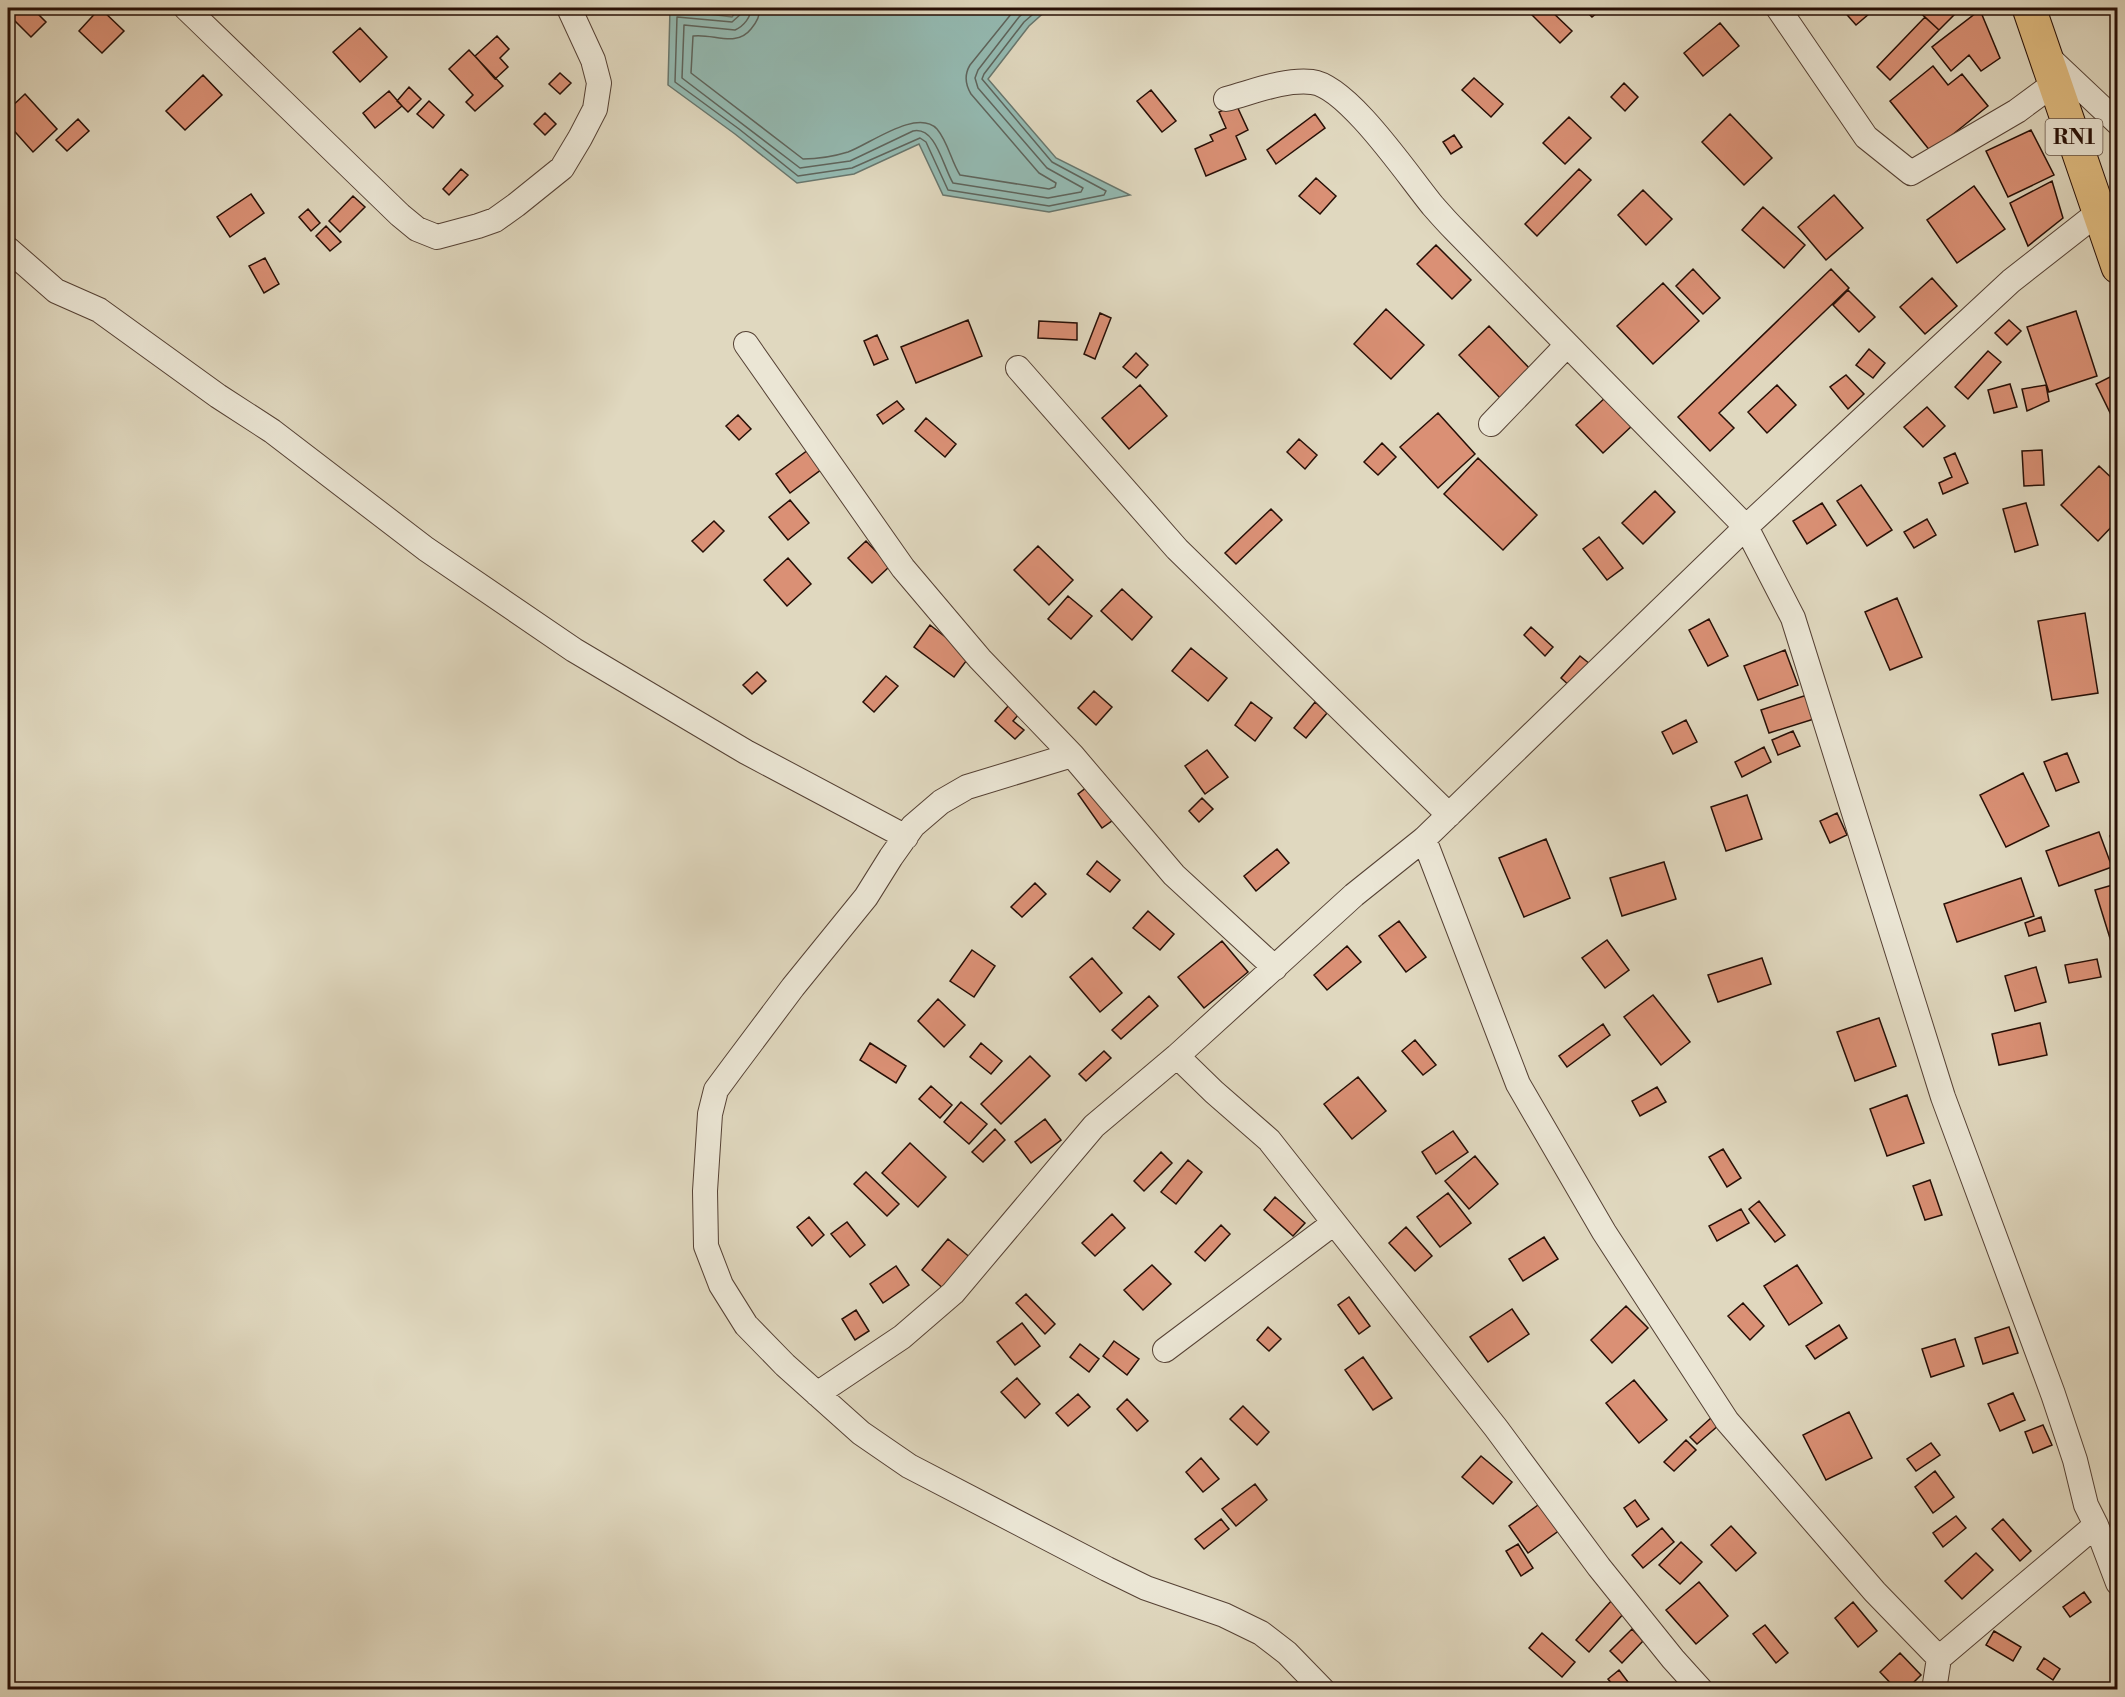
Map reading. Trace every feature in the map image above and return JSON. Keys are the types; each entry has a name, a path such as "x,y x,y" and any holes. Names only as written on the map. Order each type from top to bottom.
{"highway":[{"name":"RN1","path":"2030,8 2118,267"}],"street":[{"path":"186,8 400,215 417,229 437,237 495,220 562,168 580,138 595,109 599,82 593,60 569,8"},
{"path":"1778,8 1866,137 1911,173 2017,111 2050,69 2118,123"},
{"path":"1226,99 1293,82 1313,82 1328,88 1375,132 1432,206 1746,527 1793,618 1943,1098 2053,1394 2075,1460 2086,1505 2118,1583"},
{"path":"817,1394 902,1337 953,1293 1094,1126 1177,1056 1354,895 1424,839 1746,527 2011,281 2099,212"},
{"path":"8,249 56,291 99,310 218,396 272,431 426,549 574,650 746,752 906,837"},
{"path":"746,344 903,568 980,659 1072,755 1174,875 1275,968"},
{"path":"1491,424 1567,345"},
{"path":"1018,368 1177,549 1449,815"},
{"path":"1072,755 967,787 941,802 914,826 866,897 716,1090 710,1114 705,1191 706,1246 721,1285 746,1325 817,1394 861,1432 909,1466 1146,1588 1224,1615 1261,1633 1287,1653 1323,1689"},
{"path":"1424,839 1518,1084 1604,1232 1727,1421 1875,1592 1939,1658"},
{"path":"1177,1056 1269,1140 1496,1428 1605,1575 1673,1659 1701,1689"},
{"path":"1165,1350 1334,1223"},
{"path":"1934,1689 1939,1658 2096,1525"}],"water":[{"path":"739,8 1049,8 1029,26 988,79 1056,158 1130,195 1049,212 943,195 919,144 854,174 797,183 668,85 670,9 732,17"}],"building":[{"path":"21,8 32,8 46,22 31,37 11,17"},
{"path":"100,8 124,31 102,53 79,31"},
{"path":"1525,8 1548,8 1572,31 1560,43"},
{"path":"1583,8 1603,8 1592,17"},
{"path":"1841,8 1876,8 1856,25"},
{"path":"1915,8 1961,8 1939,30"},
{"path":"1980,10 2000,58 1981,71 1969,55 1951,71 1932,47"},
{"path":"1925,17 1939,30 1890,80 1877,67"},
{"path":"1720,23 1739,46 1703,76 1684,53"},
{"path":"360,28 387,57 360,82 333,52"},
{"path":"497,36 509,49 500,58 508,67 495,79 475,56"},
{"path":"469,50 503,86 475,111 466,102 473,95 449,69"},
{"path":"1933,66 1948,85 1962,74 1988,106 1931,152 1890,101"},
{"path":"560,73 571,83 560,94 549,84"},
{"path":"203,75 222,95 185,130 166,111"},
{"path":"1474,78 1503,104 1491,117 1462,90"},
{"path":"1624,83 1638,97 1625,111 1611,97"},
{"path":"409,87 421,99 408,112 397,101"},
{"path":"1151,90 1176,121 1162,132 1137,101"},
{"path":"389,91 402,106 375,128 363,113"},
{"path":"25,94 57,129 33,152 8,124 8,110"},
{"path":"429,101 444,115 433,128 417,114"},
{"path":"1236,104 1248,130 1236,136 1246,159 1206,176 1195,149 1213,141 1210,135 1226,128 1219,112"},
{"path":"545,113 556,124 545,135 534,124"},
{"path":"1315,114 1325,128 1276,164 1267,150"},
{"path":"1730,114 1772,158 1744,185 1702,142"},
{"path":"1569,117 1591,138 1565,164 1543,143"},
{"path":"78,119 89,131 67,151 56,140"},
{"path":"2031,130 2054,175 2008,197 1986,151"},
{"path":"1454,135 1462,147 1451,154 1443,142"},
{"path":"461,169 468,175 449,195 443,189"},
{"path":"1579,169 1591,180 1537,236 1525,224"},
{"path":"1316,178 1336,196 1320,214 1299,196"},
{"path":"2052,181 2063,218 2028,246 2010,203"},
{"path":"1974,186 2005,229 1957,263 1927,220"},
{"path":"1643,190 1672,219 1646,245 1618,215"},
{"path":"251,194 264,213 230,237 217,217"},
{"path":"1834,195 1863,228 1826,260 1798,227"},
{"path":"353,196 365,207 340,232 329,221"},
{"path":"1763,207 1805,245 1784,268 1742,230"},
{"path":"308,209 320,223 311,231 299,217"},
{"path":"326,226 341,242 330,251 316,236"},
{"path":"1436,245 1471,280 1452,299 1417,264"},
{"path":"265,258 279,284 264,293 249,266"},
{"path":"1693,269 1720,298 1703,314 1676,286"},
{"path":"1831,269 1849,288 1719,413 1734,428 1710,451 1678,417"},
{"path":"1932,278 1957,306 1925,334 1900,307"},
{"path":"1663,283 1699,321 1653,364 1617,326"},
{"path":"1848,290 1875,317 1859,332 1833,305"},
{"path":"1386,309 1424,345 1391,379 1354,344"},
{"path":"2076,311 2097,376 2049,392 2027,327"},
{"path":"1100,313 1111,318 1095,359 1084,354"},
{"path":"968,320 982,356 916,383 901,347"},
{"path":"2009,320 2021,331 2007,345 1995,333"},
{"path":"1039,321 1077,323 1077,340 1038,338"},
{"path":"1489,326 1532,371 1502,400 1459,355"},
{"path":"877,335 888,359 874,365 864,341"},
{"path":"1869,349 1885,363 1873,378 1856,365"},
{"path":"1988,351 2001,362 1968,399 1955,387"},
{"path":"1136,353 1148,365 1136,378 1123,367"},
{"path":"2118,373 2118,429 2096,384"},
{"path":"1846,375 1864,394 1848,409 1830,387"},
{"path":"2010,384 2017,407 1994,413 1988,390"},
{"path":"1140,385 1167,416 1129,449 1102,418"},
{"path":"1777,385 1796,405 1767,433 1748,412"},
{"path":"2046,385 2049,401 2027,411 2022,389"},
{"path":"1607,396 1634,424 1603,453 1576,425"},
{"path":"897,401 904,409 883,424 877,415"},
{"path":"1927,407 1945,426 1923,447 1904,427"},
{"path":"1438,413 1475,454 1438,488 1400,447"},
{"path":"738,415 751,429 739,440 726,426"},
{"path":"926,418 956,444 945,457 915,431"},
{"path":"1299,439 1317,455 1305,469 1287,452"},
{"path":"1382,443 1396,457 1378,475 1364,462"},
{"path":"808,450 822,469 790,493 776,474"},
{"path":"2042,450 2044,485 2024,486 2022,451"},
{"path":"1955,453 1968,483 1943,494 1939,483 1952,477 1944,458"},
{"path":"1478,458 1537,515 1503,550 1444,494"},
{"path":"2099,466 2118,484 2118,520 2098,541 2061,505"},
{"path":"1861,485 1892,530 1867,546 1837,501"},
{"path":"1655,491 1675,512 1643,544 1622,523"},
{"path":"790,500 809,523 788,540 769,517"},
{"path":"1822,503 1836,525 1807,544 1793,521"},
{"path":"2026,503 2038,545 2015,552 2003,509"},
{"path":"1271,509 1282,520 1236,564 1225,553"},
{"path":"1927,519 1936,535 1914,548 1904,532"},
{"path":"714,521 724,531 703,552 692,541"},
{"path":"1599,537 1623,568 1607,580 1583,549"},
{"path":"866,541 890,566 872,583 848,558"},
{"path":"1038,546 1073,580 1049,605 1014,570"},
{"path":"788,558 811,584 787,606 764,580"},
{"path":"1122,589 1152,617 1132,640 1101,611"},
{"path":"1068,596 1092,616 1071,639 1048,619"},
{"path":"1897,598 1922,657 1890,670 1865,612"},
{"path":"2085,613 2098,693 2052,700 2038,621"},
{"path":"1709,619 1728,656 1708,666 1689,630"},
{"path":"930,625 970,656 954,677 914,647"},
{"path":"1531,627 1553,647 1545,656 1524,635"},
{"path":"1191,648 1227,678 1208,701 1172,671"},
{"path":"1785,650 1798,685 1758,700 1744,666"},
{"path":"1580,656 1590,664 1571,687 1561,678"},
{"path":"757,672 766,681 752,694 743,685"},
{"path":"886,676 898,686 874,712 863,702"},
{"path":"1094,691 1112,707 1096,725 1078,708"},
{"path":"1807,695 1814,719 1769,733 1761,710"},
{"path":"1251,702 1272,718 1255,741 1235,725"},
{"path":"1315,702 1327,713 1306,738 1294,728"},
{"path":"1009,705 1019,714 1013,721 1024,730 1015,739 995,721"},
{"path":"1686,720 1697,742 1673,754 1662,732"},
{"path":"1793,731 1800,746 1778,755 1772,740"},
{"path":"1764,747 1771,762 1742,777 1735,762"},
{"path":"1207,750 1228,777 1205,794 1185,766"},
{"path":"2067,753 2079,782 2056,791 2044,762"},
{"path":"2023,773 2049,826 2006,847 1980,795"},
{"path":"1091,784 1116,818 1102,828 1078,794"},
{"path":"1747,795 1762,839 1726,851 1711,807"},
{"path":"1202,798 1213,809 1199,822 1189,811"},
{"path":"1837,813 1847,835 1830,843 1820,821"},
{"path":"2099,832 2112,867 2059,886 2046,851"},
{"path":"2118,833 2118,857 2110,836"},
{"path":"1546,839 1570,898 1524,917 1499,858"},
{"path":"1277,849 1289,863 1256,891 1244,876"},
{"path":"1097,861 1120,880 1110,892 1087,874"},
{"path":"1664,862 1676,899 1622,916 1610,878"},
{"path":"2021,878 2034,916 1957,942 1944,904"},
{"path":"1035,883 1046,894 1022,917 1011,907"},
{"path":"2116,884 2118,946 2113,948 2095,890"},
{"path":"1148,911 1174,934 1160,950 1133,928"},
{"path":"2041,917 2045,931 2029,936 2025,923"},
{"path":"1399,921 1426,957 1406,972 1379,936"},
{"path":"1607,940 1629,970 1605,988 1582,958"},
{"path":"1222,941 1248,972 1204,1008 1178,977"},
{"path":"1347,946 1361,962 1327,990 1314,975"},
{"path":"972,950 995,966 974,997 950,981"},
{"path":"1092,958 1122,993 1100,1012 1070,977"},
{"path":"1762,958 1771,984 1718,1002 1708,975"},
{"path":"2097,959 2101,977 2069,983 2065,965"},
{"path":"2036,967 2046,1002 2015,1011 2005,976"},
{"path":"1653,995 1690,1042 1661,1065 1624,1017"},
{"path":"1149,996 1158,1006 1121,1039 1112,1030"},
{"path":"938,999 965,1025 944,1047 918,1021"},
{"path":"1879,1018 1896,1066 1855,1081 1837,1032"},
{"path":"2040,1023 2047,1055 1999,1065 1992,1034"},
{"path":"1603,1024 1610,1035 1567,1067 1559,1056"},
{"path":"1415,1040 1436,1065 1423,1075 1402,1051"},
{"path":"870,1043 906,1066 896,1083 860,1060"},
{"path":"981,1043 1002,1061 991,1074 970,1057"},
{"path":"1104,1051 1111,1058 1086,1081 1079,1074"},
{"path":"1030,1056 1050,1076 1001,1124 981,1104"},
{"path":"1358,1077 1386,1111 1352,1139 1324,1104"},
{"path":"931,1086 952,1105 940,1118 919,1099"},
{"path":"1657,1087 1666,1102 1640,1116 1632,1101"},
{"path":"1907,1095 1924,1143 1887,1156 1870,1109"},
{"path":"961,1102 987,1124 969,1144 944,1122"},
{"path":"1045,1119 1061,1140 1031,1163 1015,1142"},
{"path":"995,1129 1005,1140 983,1162 972,1152"},
{"path":"1453,1131 1468,1152 1436,1174 1422,1152"},
{"path":"910,1143 946,1177 918,1207 882,1173"},
{"path":"1723,1149 1741,1178 1727,1187 1709,1157"},
{"path":"1161,1152 1172,1163 1144,1191 1134,1181"},
{"path":"1475,1156 1498,1184 1469,1209 1445,1181"},
{"path":"1188,1160 1202,1172 1176,1204 1161,1192"},
{"path":"866,1172 899,1204 887,1216 854,1184"},
{"path":"1930,1180 1942,1215 1925,1220 1913,1186"},
{"path":"1448,1193 1471,1223 1440,1247 1417,1217"},
{"path":"1275,1197 1305,1223 1293,1236 1264,1210"},
{"path":"1759,1201 1785,1235 1775,1242 1749,1209"},
{"path":"1741,1209 1749,1223 1717,1241 1709,1226"},
{"path":"1112,1214 1125,1228 1095,1256 1082,1243"},
{"path":"809,1217 824,1235 812,1246 797,1227"},
{"path":"847,1222 865,1245 850,1257 831,1234"},
{"path":"1221,1225 1230,1234 1205,1261 1195,1252"},
{"path":"1406,1227 1432,1256 1415,1271 1389,1243"},
{"path":"1544,1237 1558,1259 1523,1281 1509,1259"},
{"path":"948,1239 972,1259 945,1290 922,1270"},
{"path":"1152,1265 1171,1284 1143,1310 1124,1290"},
{"path":"1797,1265 1822,1303 1789,1325 1764,1286"},
{"path":"896,1266 909,1285 883,1303 870,1284"},
{"path":"1026,1294 1055,1324 1045,1334 1016,1303"},
{"path":"1349,1297 1370,1326 1359,1334 1338,1305"},
{"path":"1743,1303 1764,1326 1750,1340 1728,1316"},
{"path":"1626,1306 1648,1328 1612,1363 1591,1340"},
{"path":"1512,1309 1529,1334 1488,1362 1470,1337"},
{"path":"856,1310 869,1331 855,1340 842,1319"},
{"path":"1022,1323 1040,1346 1015,1365 997,1342"},
{"path":"1839,1325 1847,1338 1815,1359 1806,1346"},
{"path":"1268,1327 1281,1339 1269,1351 1257,1340"},
{"path":"2009,1327 2018,1353 1983,1364 1975,1338"},
{"path":"1955,1339 1964,1366 1931,1377 1922,1349"},
{"path":"1114,1341 1139,1359 1127,1375 1103,1356"},
{"path":"1080,1344 1099,1359 1089,1372 1070,1357"},
{"path":"1363,1357 1392,1398 1373,1410 1345,1370"},
{"path":"1017,1378 1040,1404 1025,1418 1001,1392"},
{"path":"1634,1380 1667,1420 1639,1443 1606,1403"},
{"path":"2013,1393 2025,1420 2000,1431 1988,1404"},
{"path":"1078,1394 1090,1407 1068,1426 1056,1413"},
{"path":"1127,1399 1148,1421 1137,1431 1117,1409"},
{"path":"1243,1406 1269,1432 1257,1445 1230,1419"},
{"path":"1849,1412 1872,1458 1826,1480 1803,1435"},
{"path":"1712,1417 1719,1425 1697,1444 1690,1437"},
{"path":"2043,1425 2052,1445 2033,1453 2025,1432"},
{"path":"1686,1440 1696,1450 1674,1471 1664,1462"},
{"path":"1931,1443 1940,1455 1916,1471 1907,1459"},
{"path":"1481,1456 1512,1482 1493,1504 1462,1477"},
{"path":"1201,1458 1219,1479 1203,1492 1186,1472"},
{"path":"1935,1471 1954,1497 1933,1513 1915,1487"},
{"path":"1255,1484 1267,1500 1236,1526 1222,1509"},
{"path":"1545,1500 1564,1527 1528,1553 1509,1526"},
{"path":"1635,1500 1649,1519 1637,1527 1624,1508"},
{"path":"1956,1516 1966,1528 1943,1547 1933,1533"},
{"path":"1221,1519 1229,1529 1204,1549 1195,1539"},
{"path":"2003,1519 2031,1551 2020,1561 1992,1529"},
{"path":"1731,1526 1756,1553 1736,1571 1711,1545"},
{"path":"1662,1528 1674,1542 1643,1568 1632,1555"},
{"path":"1681,1542 1702,1562 1680,1584 1659,1565"},
{"path":"1518,1544 1533,1568 1521,1576 1506,1551"},
{"path":"1976,1553 1993,1570 1962,1599 1945,1581"},
{"path":"1699,1582 1728,1616 1696,1644 1666,1610"},
{"path":"2084,1592 2091,1602 2070,1617 2063,1607"},
{"path":"1612,1600 1625,1612 1589,1652 1576,1640"},
{"path":"1853,1602 1877,1631 1858,1647 1835,1618"},
{"path":"1765,1625 1788,1653 1776,1663 1753,1634"},
{"path":"1632,1629 1643,1641 1622,1663 1610,1651"},
{"path":"1994,1631 2021,1647 2013,1661 1986,1645"},
{"path":"1542,1633 1575,1662 1562,1677 1529,1648"},
{"path":"1900,1653 1921,1675 1906,1690 1897,1690 1880,1672"},
{"path":"2044,1658 2060,1669 2053,1680 2037,1669"},
{"path":"1619,1670 1634,1690 1617,1690 1608,1679"}]}
